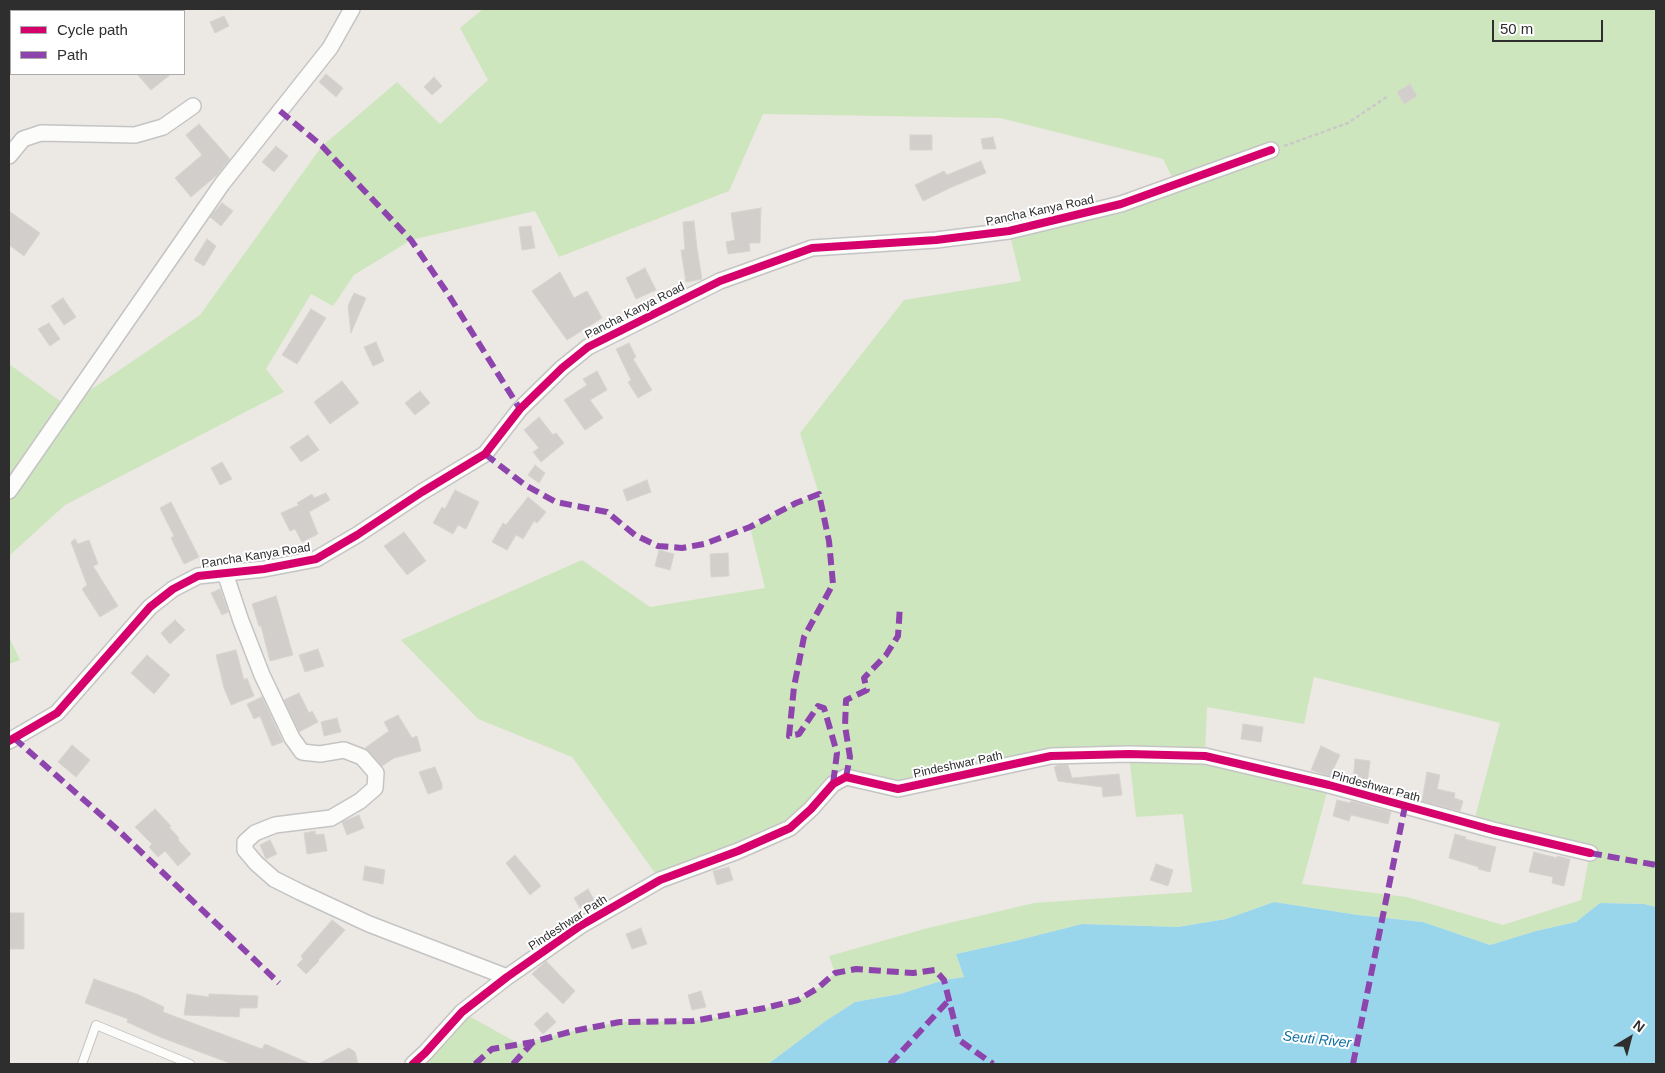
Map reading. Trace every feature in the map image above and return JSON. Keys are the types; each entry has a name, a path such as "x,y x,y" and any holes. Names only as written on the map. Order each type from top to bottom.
{"street":[{"path":"9,491 222,184 330,48 352,9"},
{"path":"9,156 23,139 41,134 136,135 163,127 193,106"},
{"name":"Pancha Kanya Road","path":"9,741 57,713 150,607 173,589 198,576 316,559 485,454 520,409 562,368 588,347 720,281 812,248 936,240 1009,231 1121,204 1271,150"},
{"path":"224,573 262,675 292,738 302,752 320,754 344,750 362,757 376,773 375,788 360,801 331,818 275,825 255,833 245,842 245,850 274,879 300,892 369,924 507,977"},
{"name":"Pindeshwar Path","path":"413,1064 462,1012 507,977 580,926 660,880 738,851 790,828 812,809 833,784 846,777 898,789 1051,756 1129,754 1205,756 1329,785 1493,830 1590,853"}],"lane":[{"path":"82,1064 96,1025 190,1064"}],"path":[{"path":"1271,150 1348,123 1388,96"}],"green space":[{"path":"483,9 1656,9 1656,907 1644,904 1600,903 1576,922 1536,931 1490,945 1423,922 1358,915 1274,902 1226,919 1178,927 1082,924 956,954 964,977 944,980 900,994 855,1002 824,1022 768,1064 413,1064 462,1012 519,1044 620,1022 693,1021 727,1016 798,1000 818,988 835,973 829,956 928,928 1034,903 1192,892 1183,814 1136,817 1129,755 1051,756 898,789 846,777 790,828 660,880 572,757 478,719 401,640 582,560 650,607 765,588 750,527 796,503 819,494 800,433 904,300 1021,281 1009,231 1176,185 1163,159 1000,118 763,114 729,191 559,257 535,211 411,240 354,275 333,306 311,294 266,369 284,392 65,505 9,556 9,364 67,406 200,315 322,146 397,82 440,124 488,80 460,28","holes":["1314,677 1500,723 1473,825 1590,853 1581,900 1503,925 1407,897 1302,884 1329,785 1205,756 1207,707 1304,724"]},
{"path":"9,637 20,660 9,664"}],"water":[{"name":"Seuti River","path":"1274,902 1358,915 1423,922 1490,945 1536,931 1576,922 1600,903 1644,904 1656,907 1656,1064 768,1064 824,1022 855,1002 900,994 944,980 964,977 956,954 1082,924 1178,927 1226,919"}],"building":[{"path":"224,16 229,26 215,33 210,22"},
{"path":"326,74 343,88 336,97 319,82"},
{"path":"138,75 170,75 151,90"},
{"path":"434,77 442,86 432,95 424,87"},
{"path":"1410,84 1417,96 1404,104 1397,92"},
{"path":"199,124 230,159 217,175 191,197 175,178 202,155 186,135"},
{"path":"910,135 932,135 932,150 910,150"},
{"path":"993,137 996,149 983,149 981,139"},
{"path":"276,146 288,156 274,172 262,162"},
{"path":"981,161 986,173 923,201 915,185 944,171 947,175"},
{"path":"222,203 233,211 221,226 210,217"},
{"path":"761,208 760,243 749,243 750,251 728,254 726,242 735,240 731,213"},
{"path":"9,211 40,233 24,256 9,245"},
{"path":"694,221 702,279 686,282 681,250 685,250 683,222"},
{"path":"531,226 535,248 522,250 519,227"},
{"path":"207,239 216,246 204,266 194,260"},
{"path":"645,268 656,290 636,299 626,278"},
{"path":"560,272 574,298 587,291 602,318 567,340 532,291"},
{"path":"354,293 366,298 351,333 348,306"},
{"path":"63,298 76,317 64,325 51,306"},
{"path":"311,309 326,318 297,364 282,355"},
{"path":"49,323 60,339 50,346 38,329"},
{"path":"376,342 384,361 373,366 364,347"},
{"path":"629,343 636,357 633,359 652,390 638,398 628,382 631,380 616,349"},
{"path":"597,371 607,390 590,400 603,418 585,430 564,400 587,385 583,379"},
{"path":"342,381 359,403 330,424 314,402"},
{"path":"420,391 430,403 415,415 405,403"},
{"path":"539,417 553,435 556,433 564,443 541,462 533,452 539,448 524,430"},
{"path":"308,435 319,450 301,462 290,447"},
{"path":"222,462 232,479 220,485 211,468"},
{"path":"535,465 545,473 539,483 528,475"},
{"path":"647,480 651,492 627,501 623,490"},
{"path":"455,490 479,502 466,529 458,525 453,534 433,523 442,507 445,509"},
{"path":"326,493 330,500 309,512 318,534 302,542 295,529 290,531 281,513 299,505 297,503 312,494 314,498"},
{"path":"528,497 546,512 537,523 534,521 523,539 516,535 507,550 492,542 503,523 506,525"},
{"path":"171,502 199,557 184,564 171,538 174,536 160,508"},
{"path":"404,532 426,561 407,575 384,546"},
{"path":"75,539 78,544 89,540 98,564 93,566 118,606 100,617 82,589 87,585 71,542"},
{"path":"659,550 674,554 670,570 655,566"},
{"path":"728,553 729,576 711,577 710,554"},
{"path":"220,589 228,612 222,615 211,593"},
{"path":"276,596 293,655 270,661 261,626 259,626 252,604"},
{"path":"175,620 185,630 170,644 161,633"},
{"path":"318,649 324,666 305,672 299,655"},
{"path":"236,650 244,680 247,678 254,696 231,705 224,688 216,655"},
{"path":"147,655 170,675 154,694 131,673"},
{"path":"299,693 309,713 312,711 318,722 299,732 284,700"},
{"path":"262,697 283,742 272,746 260,716 254,719 247,704"},
{"path":"398,715 412,738 417,736 421,751 394,758 382,766 365,748 389,731 384,722"},
{"path":"337,718 341,732 324,736 321,722"},
{"path":"1243,724 1263,727 1261,742 1241,739"},
{"path":"72,745 90,760 76,777 58,762"},
{"path":"1321,746 1340,755 1330,776 1311,770"},
{"path":"1355,759 1370,761 1367,786 1353,782"},
{"path":"1068,765 1072,778 1119,774 1122,795 1103,797 1102,787 1058,781 1054,767"},
{"path":"435,767 442,784 442,789 428,794 419,772"},
{"path":"1427,772 1440,775 1437,789 1455,793 1454,798 1463,801 1460,811 1422,801"},
{"path":"1337,800 1350,803 1351,801 1391,812 1388,824 1351,815 1349,821 1333,816"},
{"path":"155,809 171,826 169,827 179,838 178,840 191,854 178,866 165,851 158,857 149,847 152,844 135,827"},
{"path":"359,815 364,828 347,835 342,822"},
{"path":"315,831 316,835 324,834 327,851 307,854 304,833"},
{"path":"1455,834 1466,837 1465,839 1496,847 1490,872 1449,858"},
{"path":"270,840 277,854 266,859 260,845"},
{"path":"1534,852 1570,859 1564,886 1552,883 1553,877 1529,872"},
{"path":"515,855 541,886 530,895 506,863"},
{"path":"1156,864 1173,870 1168,886 1150,880"},
{"path":"365,866 385,870 383,884 363,880"},
{"path":"729,867 733,880 717,885 713,871"},
{"path":"588,889 594,900 580,908 574,898"},
{"path":"9,913 24,913 24,949 9,949"},
{"path":"332,920 345,930 306,974 297,965 303,959 301,956"},
{"path":"641,928 647,944 632,949 626,934"},
{"path":"546,961 575,991 563,1004 532,974"},
{"path":"94,979 139,995 164,1007 163,1012 262,1049 265,1044 311,1064 232,1064 160,1037 127,1022 128,1019 85,1003"},
{"path":"701,991 706,1007 692,1010 688,995"},
{"path":"187,994 209,997 209,994 258,996 257,1008 240,1008 239,1017 184,1015"},
{"path":"547,1012 556,1022 543,1034 534,1024"},
{"path":"349,1048 355,1052 358,1064 318,1064"}],"marked path":[{"path":"280,111 322,146 411,240 448,294 520,409"},
{"path":"485,454 525,485 556,502 607,512 635,535 658,546 682,548 704,544 750,527 796,503 819,494 829,541 833,584 804,637 794,687 789,736 799,734 818,706 824,708 837,753 833,784"},
{"path":"846,777 850,757 845,726 846,700 867,690 864,678 886,655 898,636 900,606"},
{"path":"14,738 118,830 279,983"},
{"path":"1353,1064 1405,806"},
{"path":"1590,853 1656,865"},
{"path":"475,1064 492,1049 533,1042 573,1031 620,1022 693,1021 798,1000 818,988 835,973 856,969 913,973 935,970 944,980 959,1040 993,1064"},
{"path":"890,1064 949,1000"},
{"path":"513,1064 533,1042"}],"cycle path":[{"path":"9,741 57,713 150,607 173,589 198,576 264,569 316,559 485,454 520,409 562,368 588,347 720,281 812,248 936,240 1009,231 1121,204 1271,150"},
{"path":"413,1064 462,1012 507,977 580,926 660,880 738,851 790,828 811,809 833,784 846,777 898,789 1051,756 1129,754 1205,756 1329,785 1493,830 1590,853"}]}
